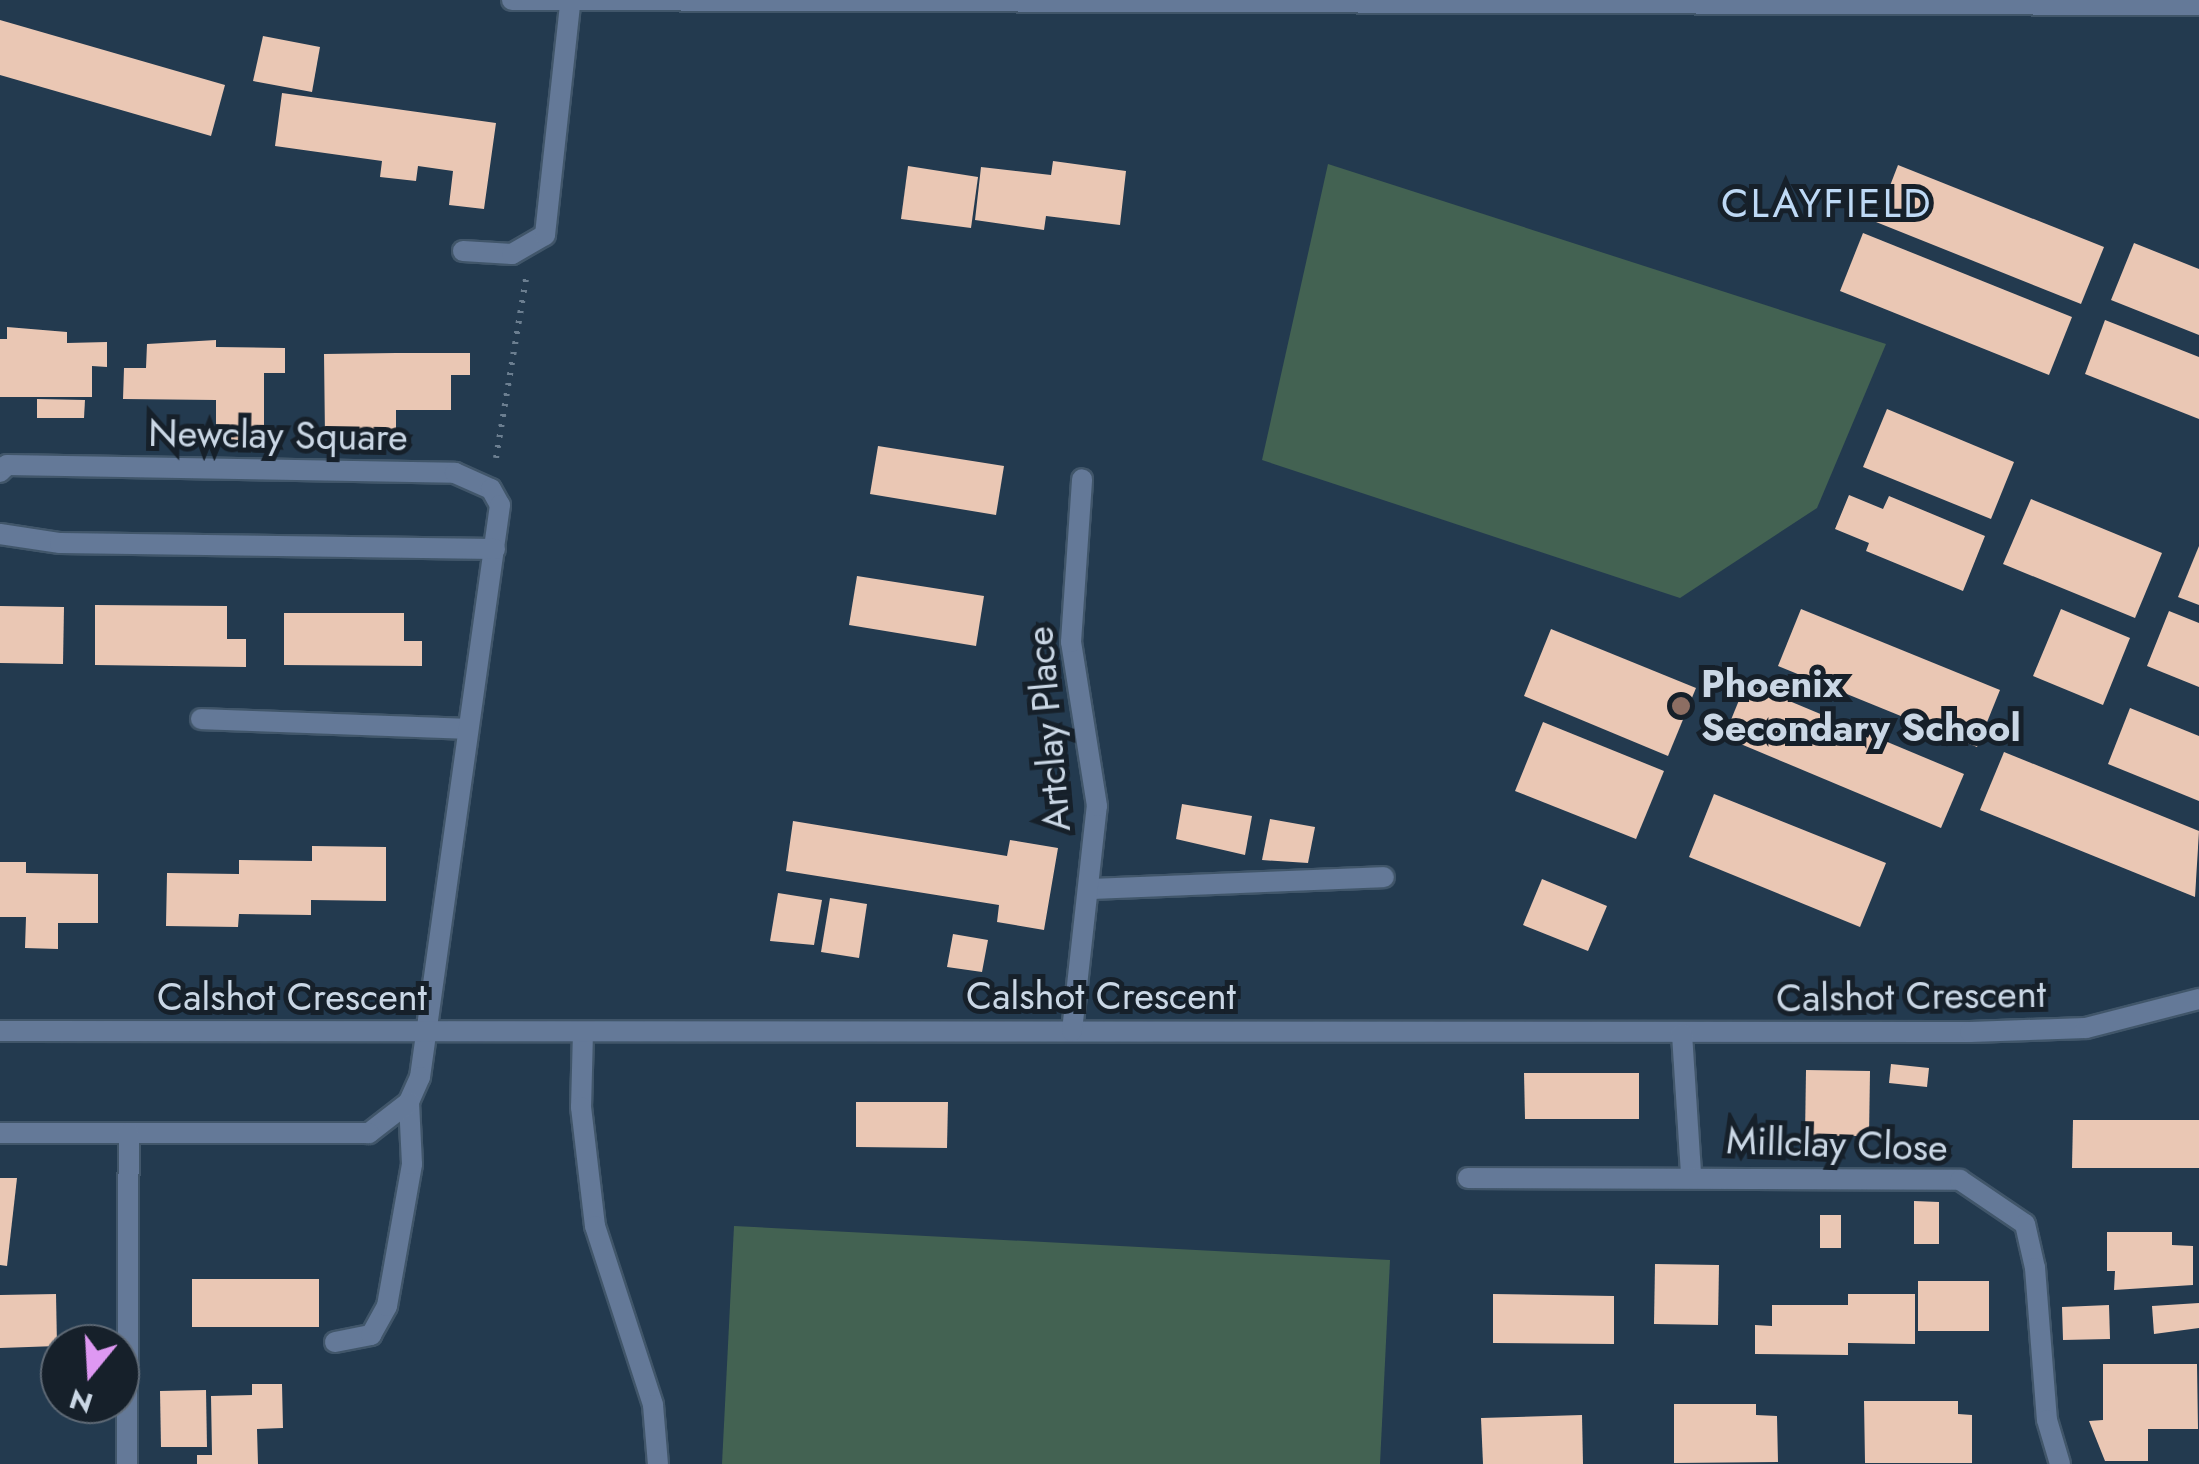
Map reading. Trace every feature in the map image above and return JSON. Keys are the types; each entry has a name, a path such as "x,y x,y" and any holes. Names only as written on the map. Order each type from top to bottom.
{"street":[{"path":"512,0 570,4 2199,6"},
{"path":"463,250 512,254 532,247 545,236 551,216 570,4"},
{"name":"Newclay Square","path":"0,472 7,466 455,473 491,489"},
{"name":"Artclay Place","path":"1072,1031 1097,806 1071,642 1082,479"},
{"path":"335,1342 371,1336 387,1306 412,1164 409,1102 420,1077 500,505 491,489"},
{"path":"0,534 60,543 494,548"},
{"path":"200,719 468,728"},
{"path":"1089,889 1384,876"},
{"name":"Calshot Crescent","path":"0,1031 1682,1034 2086,1028 2199,999"},
{"path":"583,1032 581,1106 595,1226 653,1405 658,1464"},
{"name":"Millclay Close","path":"1682,1034 1691,1175"},
{"path":"0,1133 369,1133 409,1102"},
{"path":"127,1464 129,1133"},
{"name":"Millclay Close","path":"1468,1178 1691,1175 1960,1180 1998,1201 2025,1224 2035,1268 2047,1420 2060,1464"}],"path":[{"path":"491,489 532,247"}],"green space":[{"path":"1328,164 1886,344 1817,508 1680,598 1262,460"},
{"path":"734,1226 1390,1260 1380,1464 722,1464"}],"building":[{"path":"0,20 225,85 211,136 0,75"},
{"path":"263,36 320,47 312,92 253,81"},
{"path":"282,93 496,123 484,209 449,205 453,171 418,166 416,181 380,177 382,161 275,146"},
{"path":"1053,161 1126,171 1120,225 1046,216 1044,230 975,220 981,167 1051,175"},
{"path":"1898,165 2104,247 2081,304 1876,222"},
{"path":"908,166 978,177 971,228 901,219"},
{"path":"1863,233 2072,317 2049,375 1840,291"},
{"path":"2134,243 2199,269 2199,335 2111,300"},
{"path":"2105,320 2199,357 2199,419 2085,374"},
{"path":"7,327 67,332 67,343 107,342 107,367 92,366 92,397 0,397 0,339 7,339"},
{"path":"216,340 216,347 285,348 285,373 264,373 264,440 216,440 216,400 123,399 124,368 146,368 147,344"},
{"path":"470,353 470,375 451,375 451,410 396,410 396,438 325,438 324,354"},
{"path":"37,399 85,400 84,418 37,418"},
{"path":"1887,409 2014,462 1991,519 1863,467"},
{"path":"878,446 1004,466 996,515 870,494"},
{"path":"1849,495 1883,509 1889,496 1985,536 1963,591 1866,551 1869,543 1835,529"},
{"path":"2031,499 2162,553 2135,618 2003,564"},
{"path":"2199,546 2199,605 2178,597"},
{"path":"857,576 984,596 976,646 849,625"},
{"path":"95,605 227,606 227,639 246,639 246,667 95,665"},
{"path":"0,606 64,607 63,664 0,663"},
{"path":"1801,609 2000,690 1977,747 1778,666"},
{"path":"2061,609 2130,638 2103,705 2033,676"},
{"path":"2169,611 2199,623 2199,687 2147,666"},
{"path":"284,613 404,613 404,641 422,641 422,666 284,665"},
{"path":"1551,629 1696,688 1668,756 1524,696"},
{"path":"1746,683 1964,774 1941,828 1724,737"},
{"path":"2130,708 2199,736 2199,801 2108,764"},
{"path":"1543,722 1664,771 1636,839 1515,791"},
{"path":"2004,752 2199,831 2195,897 1980,810"},
{"path":"1714,794 1886,863 1860,927 1689,857"},
{"path":"1182,804 1252,816 1245,855 1176,839"},
{"path":"1270,819 1315,827 1308,863 1262,860"},
{"path":"793,821 1007,856 1010,840 1058,848 1044,930 997,922 999,905 786,871"},
{"path":"312,846 386,847 386,901 311,900 311,915 239,914 238,927 166,926 167,873 239,874 239,860 312,861"},
{"path":"0,862 26,862 26,873 98,874 98,923 58,923 58,949 25,948 26,917 0,917"},
{"path":"1542,879 1607,906 1588,951 1523,925"},
{"path":"778,893 822,900 814,945 770,941"},
{"path":"830,898 867,904 859,958 821,952"},
{"path":"953,934 988,940 982,972 947,967"},
{"path":"1891,1064 1929,1068 1927,1087 1889,1083"},
{"path":"1806,1070 1870,1071 1869,1136 1805,1136"},
{"path":"1524,1073 1639,1073 1639,1119 1525,1119"},
{"path":"856,1102 948,1102 947,1148 856,1147"},
{"path":"2073,1120 2199,1120 2199,1168 2072,1168"},
{"path":"0,1178 17,1178 7,1266 0,1265"},
{"path":"1914,1201 1939,1202 1939,1244 1914,1244"},
{"path":"1820,1215 1841,1215 1841,1248 1820,1248"},
{"path":"2107,1232 2172,1232 2172,1245 2193,1246 2193,1285 2114,1290 2115,1271 2107,1271"},
{"path":"1655,1264 1719,1265 1718,1325 1654,1324"},
{"path":"192,1279 319,1279 319,1327 192,1327"},
{"path":"1918,1281 1989,1281 1989,1331 1918,1331"},
{"path":"56,1294 57,1324 40,1324 40,1347 0,1348 0,1295"},
{"path":"1493,1294 1614,1296 1614,1344 1493,1343"},
{"path":"1848,1294 1915,1294 1915,1344 1848,1343 1848,1355 1755,1354 1755,1325 1772,1326 1772,1305 1848,1305"},
{"path":"2199,1303 2199,1328 2154,1334 2152,1306"},
{"path":"2109,1305 2110,1339 2063,1340 2062,1307"},
{"path":"2103,1364 2197,1364 2198,1429 2148,1429 2148,1461 2105,1461 2089,1421 2103,1420"},
{"path":"252,1384 282,1384 283,1428 257,1429 258,1464 197,1464 197,1455 212,1455 211,1396 252,1395"},
{"path":"206,1390 207,1447 161,1447 160,1391"},
{"path":"1864,1401 1958,1401 1958,1414 1972,1415 1972,1463 1865,1463"},
{"path":"1674,1404 1756,1404 1756,1415 1777,1416 1778,1462 1674,1463"},
{"path":"1582,1415 1583,1464 1483,1464 1481,1418"}],"place":[{"name":"Phoenix Secondary School","path":"1681,706"}],"district":[{"name":"CLAYFIELD","path":"1827,203"}]}
